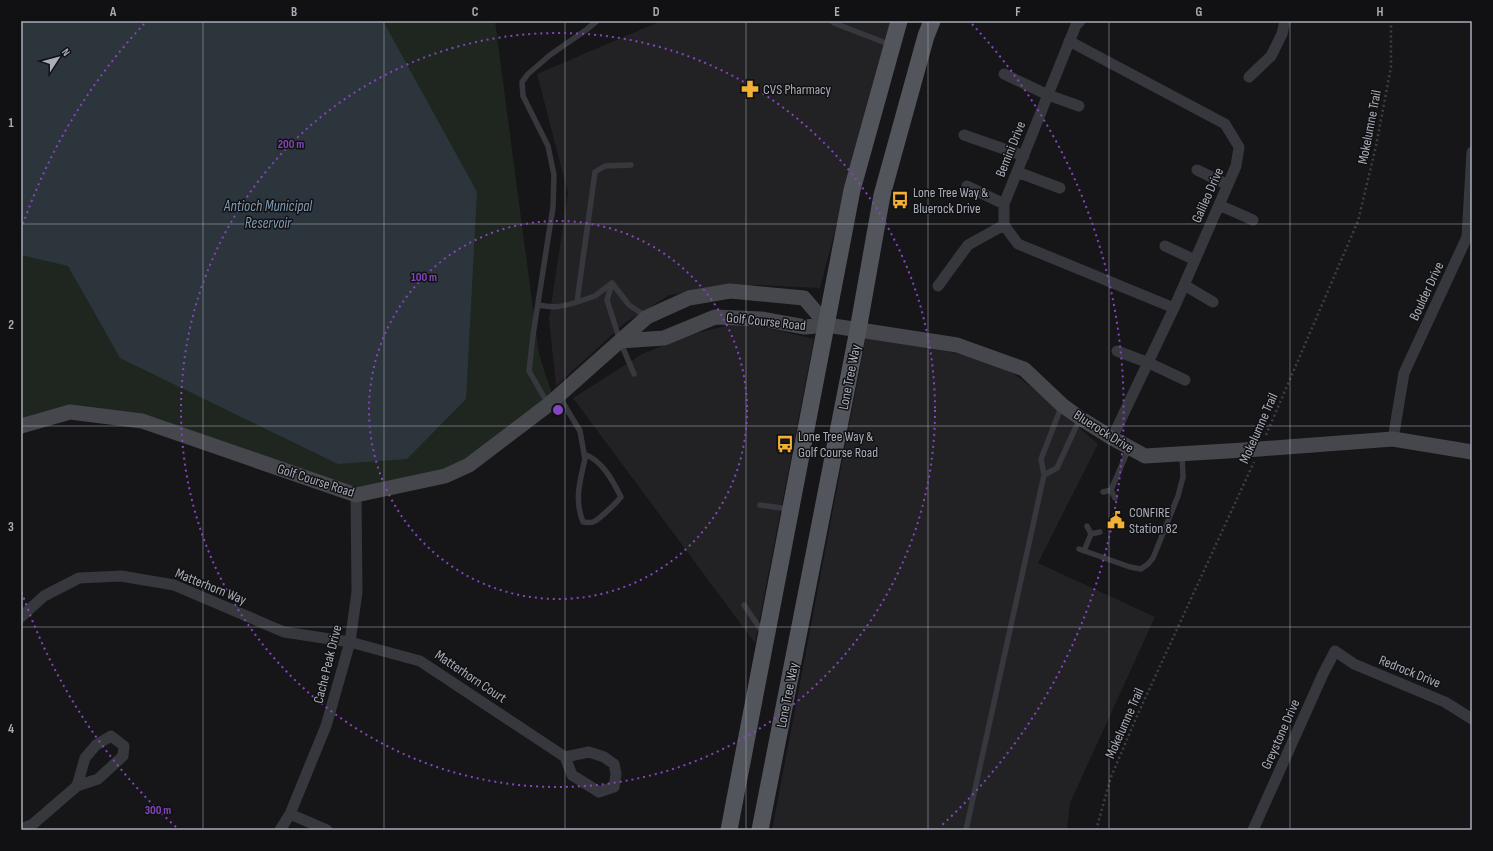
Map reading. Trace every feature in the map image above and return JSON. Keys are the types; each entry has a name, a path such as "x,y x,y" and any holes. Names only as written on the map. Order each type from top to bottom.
{"main road":[{"name":"Lone Tree Way","path":"760,830 858,330 882,195 926,36 932,21"},
{"path":"728,830 852,190 893,46 897,22"}],"street":[{"name":"Bemini Drive","path":"1004,225 1004,204 1076,25 1080,21"},
{"path":"1249,78 1271,56 1282,34 1285,21"},
{"name":"Galileo Drive","path":"1070,41 1225,124 1239,147 1236,166 1228,185 1149,363 1112,438"},
{"path":"1004,74 1048,95 1079,106"},
{"path":"964,135 1024,156"},
{"name":"Boulder Drive","path":"1393,439 1404,373 1467,237 1472,152"},
{"path":"1197,170 1228,185"},
{"path":"1017,172 1060,188"},
{"path":"967,186 1004,204"},
{"path":"1219,205 1253,220"},
{"path":"938,286 968,245 1004,225 1018,244 1174,308"},
{"path":"1165,246 1195,260"},
{"path":"1184,285 1213,302"},
{"name":"Golf Course Road","path":"21,426 70,412 142,421 356,495 445,476 469,465 554,400 647,317 689,298 730,291 804,298 827,325"},
{"name":"Golf Course Road","path":"620,341 664,338 714,317 761,319 805,327 827,325"},
{"name":"Bluerock Drive","path":"827,325 957,345 1024,369 1062,405 1112,438 1144,456 1393,439 1472,452"},
{"path":"1116,351 1149,363 1185,380"},
{"name":"Cache Peak Drive","path":"280,830 290,814 326,726 350,642 357,592 356,495"},
{"name":"Matterhorn Way","path":"21,617 44,596 79,578 121,576 174,585 284,632 350,642"},
{"name":"Matterhorn Court","path":"350,642 420,661 564,757"},
{"name":"Redrock Drive","path":"1335,651 1354,664 1445,702 1472,719"},
{"name":"Greystone Drive","path":"1253,830 1323,674 1335,651"},
{"path":"21,830 33,824 77,786 98,779 123,756 124,746 111,736 96,745 85,758 77,786"},
{"path":"589,752 604,757 614,764 616,774 614,787 599,792 572,776 564,757 589,752"},
{"path":"290,814 327,830"}],"lane":[{"path":"584,454 591,456 606,471 621,497 594,522 588,523 583,522 579,512 578,494 584,459 580,431 529,372 553,207 554,175 548,146 523,96 522,82 528,74 550,55 597,21"},
{"path":"832,21 893,46"},
{"path":"577,302 596,172 605,166 631,165"},
{"path":"538,305 553,308 562,307 595,296 612,283"},
{"path":"612,283 629,305 647,317"},
{"path":"612,283 607,300 620,341 634,374"},
{"path":"966,830 1044,475 1041,459 1062,405"},
{"path":"1044,475 1057,468 1080,418"},
{"path":"1115,498 1111,490 1129,448"},
{"path":"1100,532 1092,534 1081,550 1130,568 1140,569 1148,564 1153,558 1178,496 1183,477 1182,454"},
{"path":"1103,492 1111,490"},
{"path":"760,505 791,509"},
{"path":"1087,526 1092,534"},
{"path":"744,605 766,638"}],"path":[{"name":"Mokelumne Trail","path":"1096,830 1114,770 1260,449 1358,221 1376,146 1391,67 1391,21"}],"shaded area":[{"name":"Antioch Municipal Reservoir","path":"21,21 495,21 539,354 554,400 469,465 356,495 142,421 70,412 21,426"},
{"path":"661,21 890,21 820,288 756,285 669,295 625,323 556,386 549,319 568,193 537,74"},
{"path":"742,322 814,339 755,643 573,398 642,354 689,335"},
{"path":"866,336 985,359 1010,371 1035,390 1098,444 1038,563 1155,617 1070,803 1067,830 772,830"}],"water":[{"name":"Antioch Municipal Reservoir","path":"21,21 383,21 477,192 466,399 407,459 338,464 120,358 68,266 21,255"}],"place":[{"name":"CVS Pharmacy","path":"750,89"},
{"name":"Lone Tree Way & Bluerock Drive","path":"900,200"},
{"name":"Lone Tree Way & Golf Course Road","path":"785,444"},
{"name":"CONFIRE Station 82","path":"1116,520"}]}
